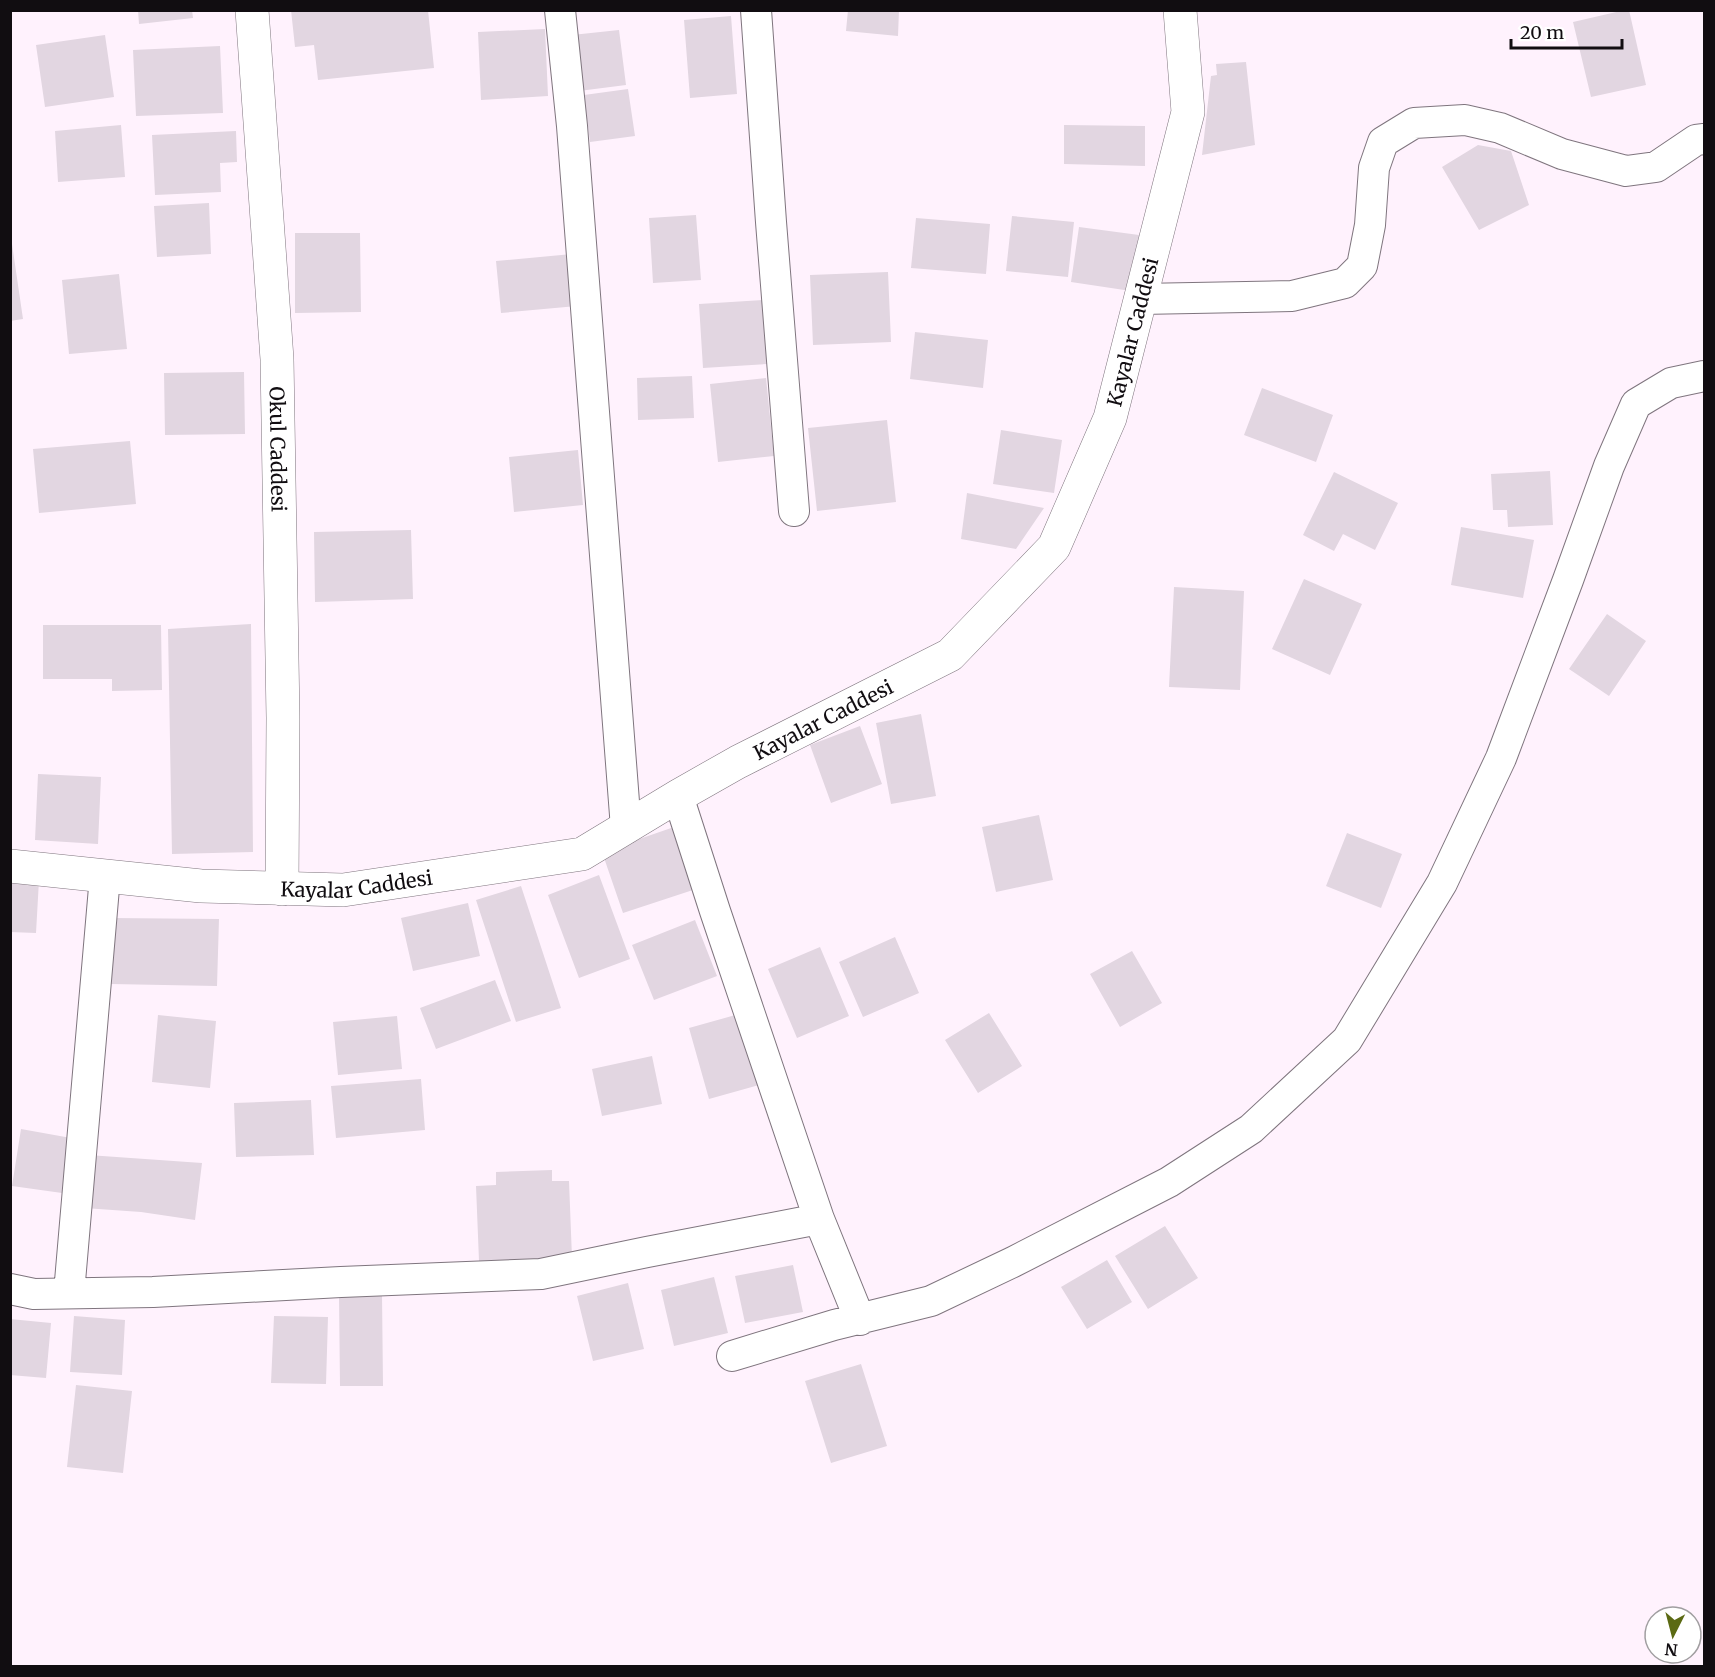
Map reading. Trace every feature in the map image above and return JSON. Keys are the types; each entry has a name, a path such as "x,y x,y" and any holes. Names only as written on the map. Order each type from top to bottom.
{"street":[{"name":"Okul Caddesi","path":"252,10 278,358 284,718 282,889"},
{"path":"560,10 572,126 626,828"},
{"path":"756,10 794,511"},
{"name":"Kayalar Caddesi","path":"10,866 201,886 343,890 582,854 738,762 950,655 1053,547 1110,418 1188,112 1180,10"},
{"path":"1140,300 1292,296 1345,284 1362,266 1370,225 1374,168 1383,142 1414,123 1465,120 1500,128 1562,154 1626,171 1656,167 1696,141 1704,139"},
{"path":"732,1356 834,1325 931,1301 1169,1182 1251,1129 1347,1040 1442,883 1501,758 1609,466 1635,404 1671,383 1704,376"},
{"path":"678,796 819,1219 860,1320"},
{"path":"69,1293 105,876"},
{"path":"10,1289 34,1294 153,1292 541,1275 819,1219"}],"building":[{"path":"138,10 192,10 193,18 139,24"},
{"path":"291,10 428,10 434,68 318,80 314,45 295,47"},
{"path":"848,10 899,10 898,36 846,31"},
{"path":"1629,10 1646,85 1591,97 1573,22"},
{"path":"731,16 737,94 690,98 684,20"},
{"path":"545,29 548,96 481,100 478,32"},
{"path":"619,30 626,85 579,91 572,35"},
{"path":"105,35 114,97 45,107 36,45"},
{"path":"220,46 223,113 136,116 133,50"},
{"path":"1246,62 1255,145 1202,155 1211,76 1217,75 1216,64"},
{"path":"628,89 635,136 590,142 584,95"},
{"path":"121,125 125,177 58,182 55,131"},
{"path":"1064,125 1145,126 1145,166 1064,164"},
{"path":"236,131 237,162 220,163 221,192 155,195 152,135"},
{"path":"1478,145 1511,151 1529,205 1479,230 1442,167"},
{"path":"209,203 211,254 157,257 154,206"},
{"path":"696,215 701,280 653,283 649,218"},
{"path":"1012,216 1074,222 1068,277 1006,271"},
{"path":"916,218 990,224 986,274 911,268"},
{"path":"1079,227 1139,235 1131,291 1071,282"},
{"path":"295,233 360,233 361,312 295,313"},
{"path":"10,244 12,244 23,319 10,321"},
{"path":"572,254 577,306 501,313 496,261"},
{"path":"888,272 891,342 813,345 810,275"},
{"path":"119,274 127,349 69,354 62,280"},
{"path":"763,300 767,364 703,368 699,304"},
{"path":"915,332 988,340 983,388 910,379"},
{"path":"244,372 245,434 165,435 164,373"},
{"path":"692,376 694,418 638,420 637,378"},
{"path":"766,378 774,456 718,462 710,384"},
{"path":"1262,388 1333,415 1316,462 1244,435"},
{"path":"887,420 896,502 817,511 808,428"},
{"path":"1001,430 1062,440 1054,493 993,484"},
{"path":"130,441 136,504 39,513 33,449"},
{"path":"578,450 583,505 514,512 509,457"},
{"path":"1550,471 1553,525 1508,527 1507,510 1493,510 1491,474"},
{"path":"1334,472 1398,503 1375,550 1343,534 1334,551 1303,535"},
{"path":"967,493 1044,508 1016,549 961,539"},
{"path":"1461,527 1534,540 1523,598 1451,585"},
{"path":"411,530 413,599 315,602 314,532"},
{"path":"1304,579 1362,604 1330,675 1272,649"},
{"path":"1174,587 1244,591 1240,690 1169,687"},
{"path":"1607,614 1646,641 1609,696 1569,669"},
{"path":"251,624 253,852 172,854 168,629"},
{"path":"43,625 161,625 162,690 112,691 112,679 43,679"},
{"path":"921,714 936,796 891,804 876,723"},
{"path":"860,726 882,784 831,803 810,745"},
{"path":"38,774 101,777 98,844 35,840"},
{"path":"1039,815 1053,880 996,892 982,827"},
{"path":"674,827 696,889 623,913 602,852"},
{"path":"1347,833 1402,854 1381,908 1326,886"},
{"path":"599,875 630,959 579,978 548,895"},
{"path":"10,879 39,880 36,933 10,932"},
{"path":"521,886 561,1008 516,1022 476,900"},
{"path":"468,903 480,956 413,971 401,918"},
{"path":"112,918 219,919 217,986 111,984"},
{"path":"695,920 717,976 654,1000 632,945"},
{"path":"895,937 919,993 863,1017 839,962"},
{"path":"820,947 849,1016 797,1038 768,969"},
{"path":"1132,951 1162,1003 1120,1027 1090,974"},
{"path":"495,980 511,1021 436,1049 420,1008"},
{"path":"989,1013 1022,1066 978,1093 945,1040"},
{"path":"739,1014 759,1085 709,1099 689,1028"},
{"path":"158,1015 216,1021 210,1088 152,1082"},
{"path":"397,1016 402,1069 338,1075 333,1022"},
{"path":"652,1056 662,1104 602,1116 592,1069"},
{"path":"421,1079 425,1130 336,1138 331,1086"},
{"path":"311,1100 314,1155 236,1157 234,1103"},
{"path":"21,1129 71,1138 62,1193 12,1186"},
{"path":"88,1155 202,1163 195,1220 141,1212 84,1208"},
{"path":"552,1170 552,1181 569,1181 572,1258 479,1261 476,1186 496,1185 496,1172"},
{"path":"1165,1226 1198,1278 1148,1309 1115,1256"},
{"path":"1107,1260 1132,1302 1087,1329 1061,1287"},
{"path":"793,1265 803,1312 745,1323 735,1276"},
{"path":"714,1277 728,1333 674,1346 661,1290"},
{"path":"628,1283 644,1349 593,1361 577,1296"},
{"path":"382,1294 383,1386 340,1386 339,1295"},
{"path":"74,1316 125,1320 122,1375 70,1372"},
{"path":"274,1316 328,1317 326,1384 271,1383"},
{"path":"10,1319 51,1323 46,1378 10,1375"},
{"path":"861,1364 887,1446 831,1463 805,1381"},
{"path":"76,1385 132,1391 123,1473 67,1467"}]}
